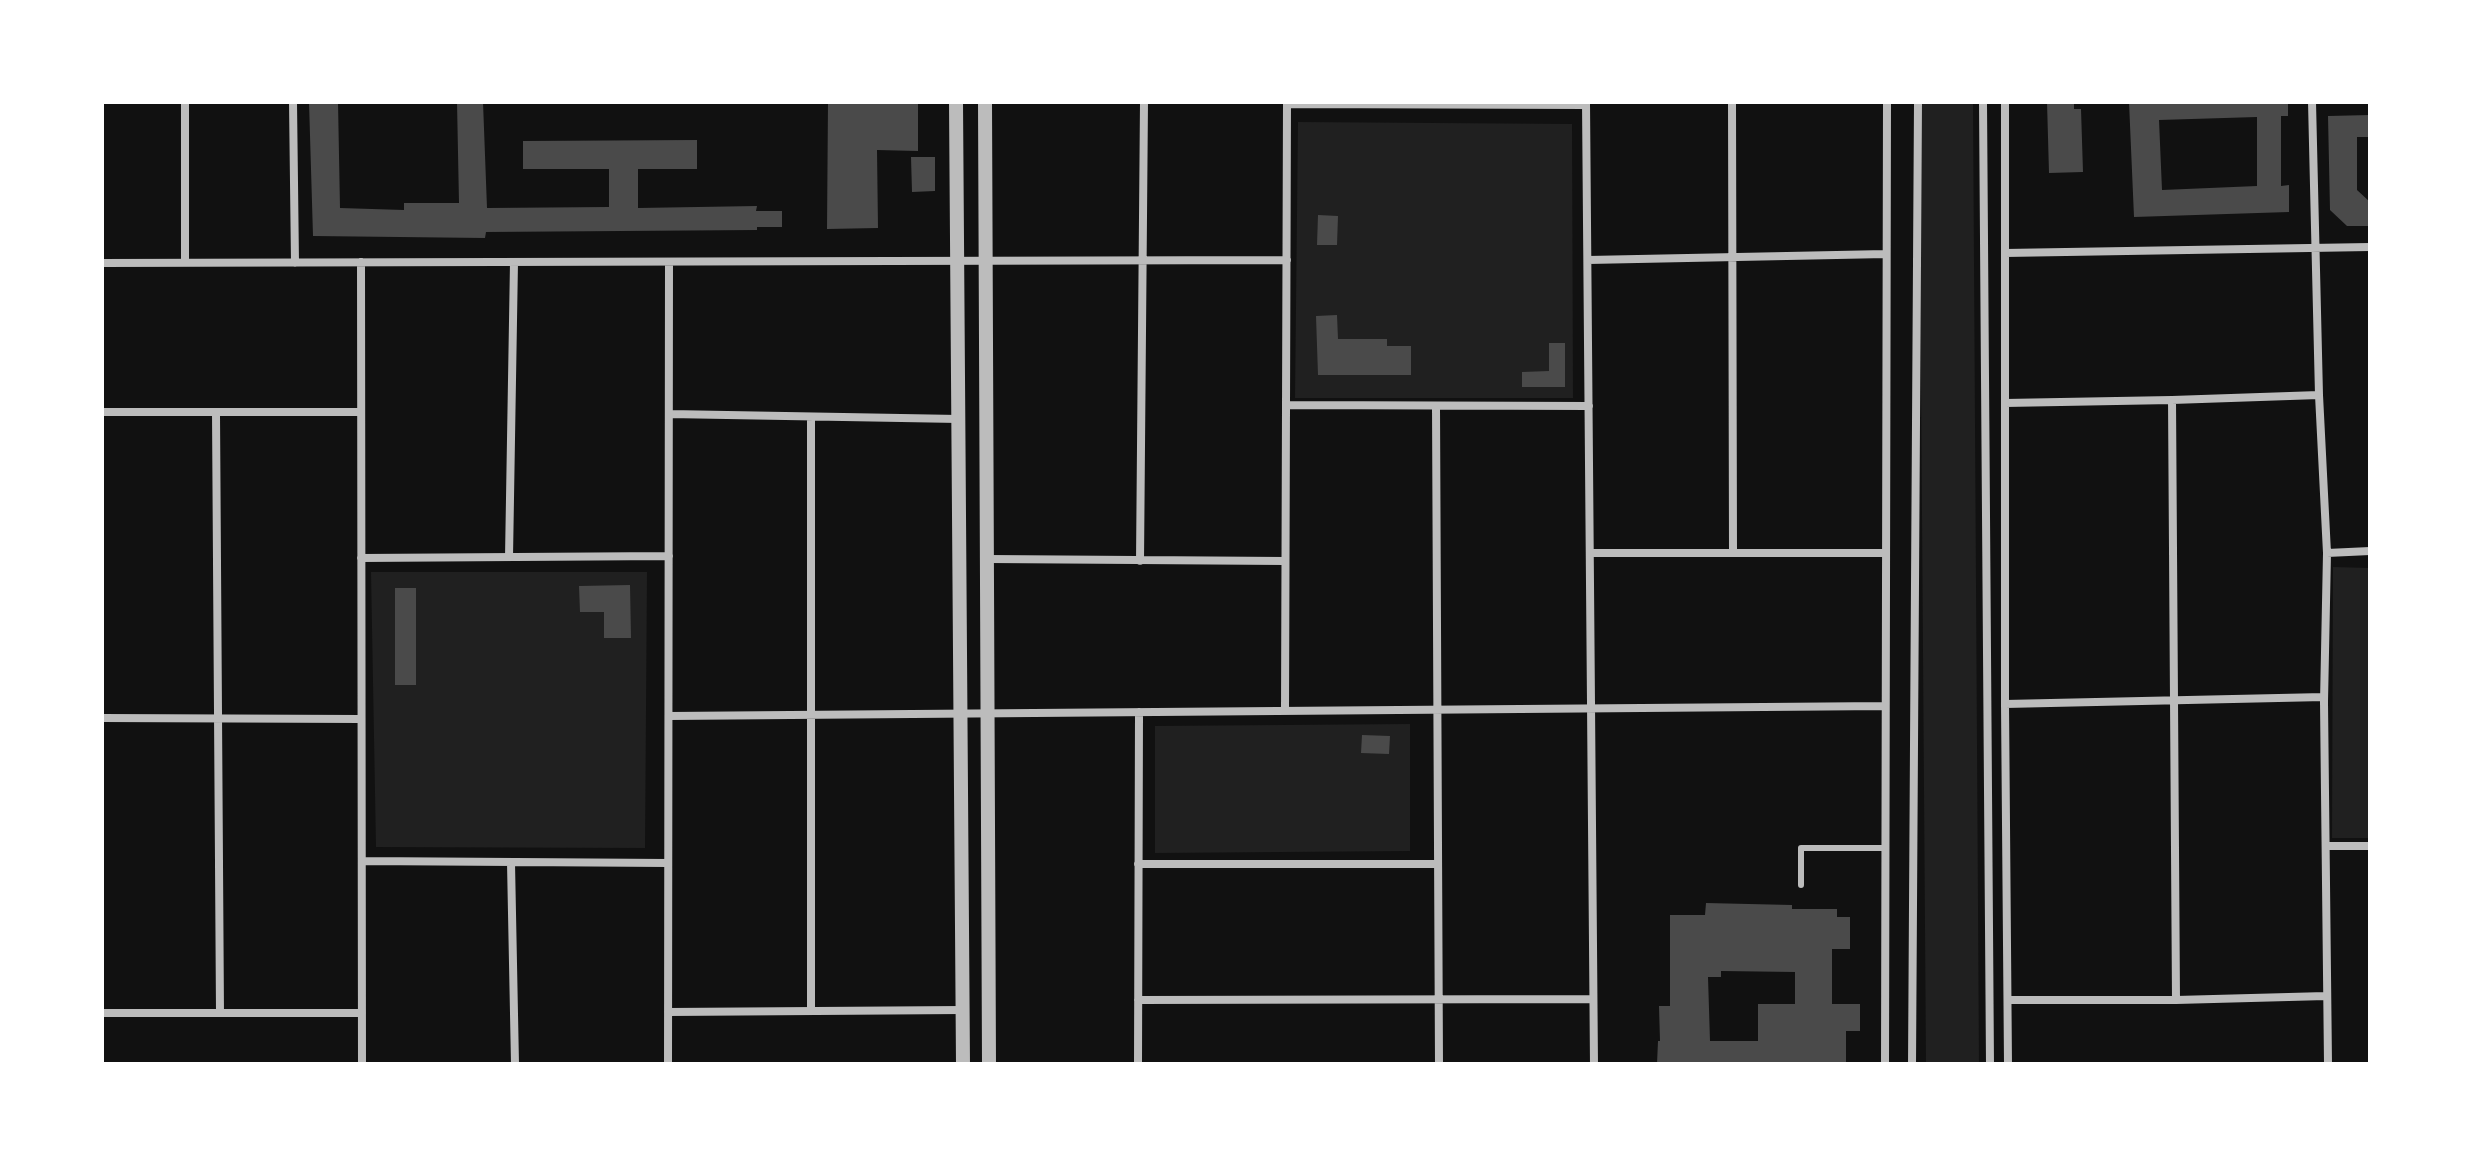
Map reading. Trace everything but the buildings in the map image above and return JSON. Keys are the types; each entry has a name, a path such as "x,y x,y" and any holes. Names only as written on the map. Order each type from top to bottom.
{"street":[{"path":"185,102 185,263"},
{"path":"293,102 295,263"},
{"path":"956,102 963,1064"},
{"path":"985,102 989,1064"},
{"path":"1140,561 1144,102"},
{"path":"1732,102 1733,553"},
{"path":"1885,1064 1887,102"},
{"path":"1912,1064 1918,102"},
{"path":"1983,102 1990,1064"},
{"path":"2005,102 2008,1064"},
{"path":"2312,102 2319,395 2327,553 2324,697 2328,1064"},
{"path":"1285,711 1287,103 1586,104 1594,1064"},
{"path":"2005,253 2370,247"},
{"path":"1588,260 1886,254"},
{"path":"102,263 1287,260"},
{"path":"361,262 362,1064"},
{"path":"509,557 514,262"},
{"path":"668,1064 669,262"},
{"path":"2005,403 2319,395"},
{"path":"2172,400 2176,1000"},
{"path":"1286,405 1589,406"},
{"path":"1436,406 1439,1064"},
{"path":"102,412 361,412"},
{"path":"216,413 220,1013"},
{"path":"669,414 959,419"},
{"path":"811,417 811,1011"},
{"path":"2327,553 2370,551"},
{"path":"1590,553 1885,553"},
{"path":"361,558 669,556"},
{"path":"988,559 1285,561"},
{"path":"2005,704 2324,697"},
{"path":"669,716 1885,706"},
{"path":"1138,1064 1139,712"},
{"path":"102,718 361,719"},
{"path":"2326,846 2370,846"},
{"path":"362,861 668,863"},
{"path":"511,863 515,1064"},
{"path":"1138,864 1438,864"},
{"path":"2008,1000 2326,996"},
{"path":"1138,1000 1593,999"},
{"path":"668,1012 963,1010"},
{"path":"102,1013 362,1013"}],"lane":[{"path":"1801,885 1801,848 1885,848"}],"shaded area":[{"path":"1919,102 1973,102 1979,1064 1926,1064"},
{"path":"1298,122 1572,124 1573,398 1295,398"},
{"path":"2333,567 2370,568 2370,838 2332,838"},
{"path":"371,572 647,572 645,848 376,847"},
{"path":"1410,724 1410,851 1155,853 1155,726"}]}
